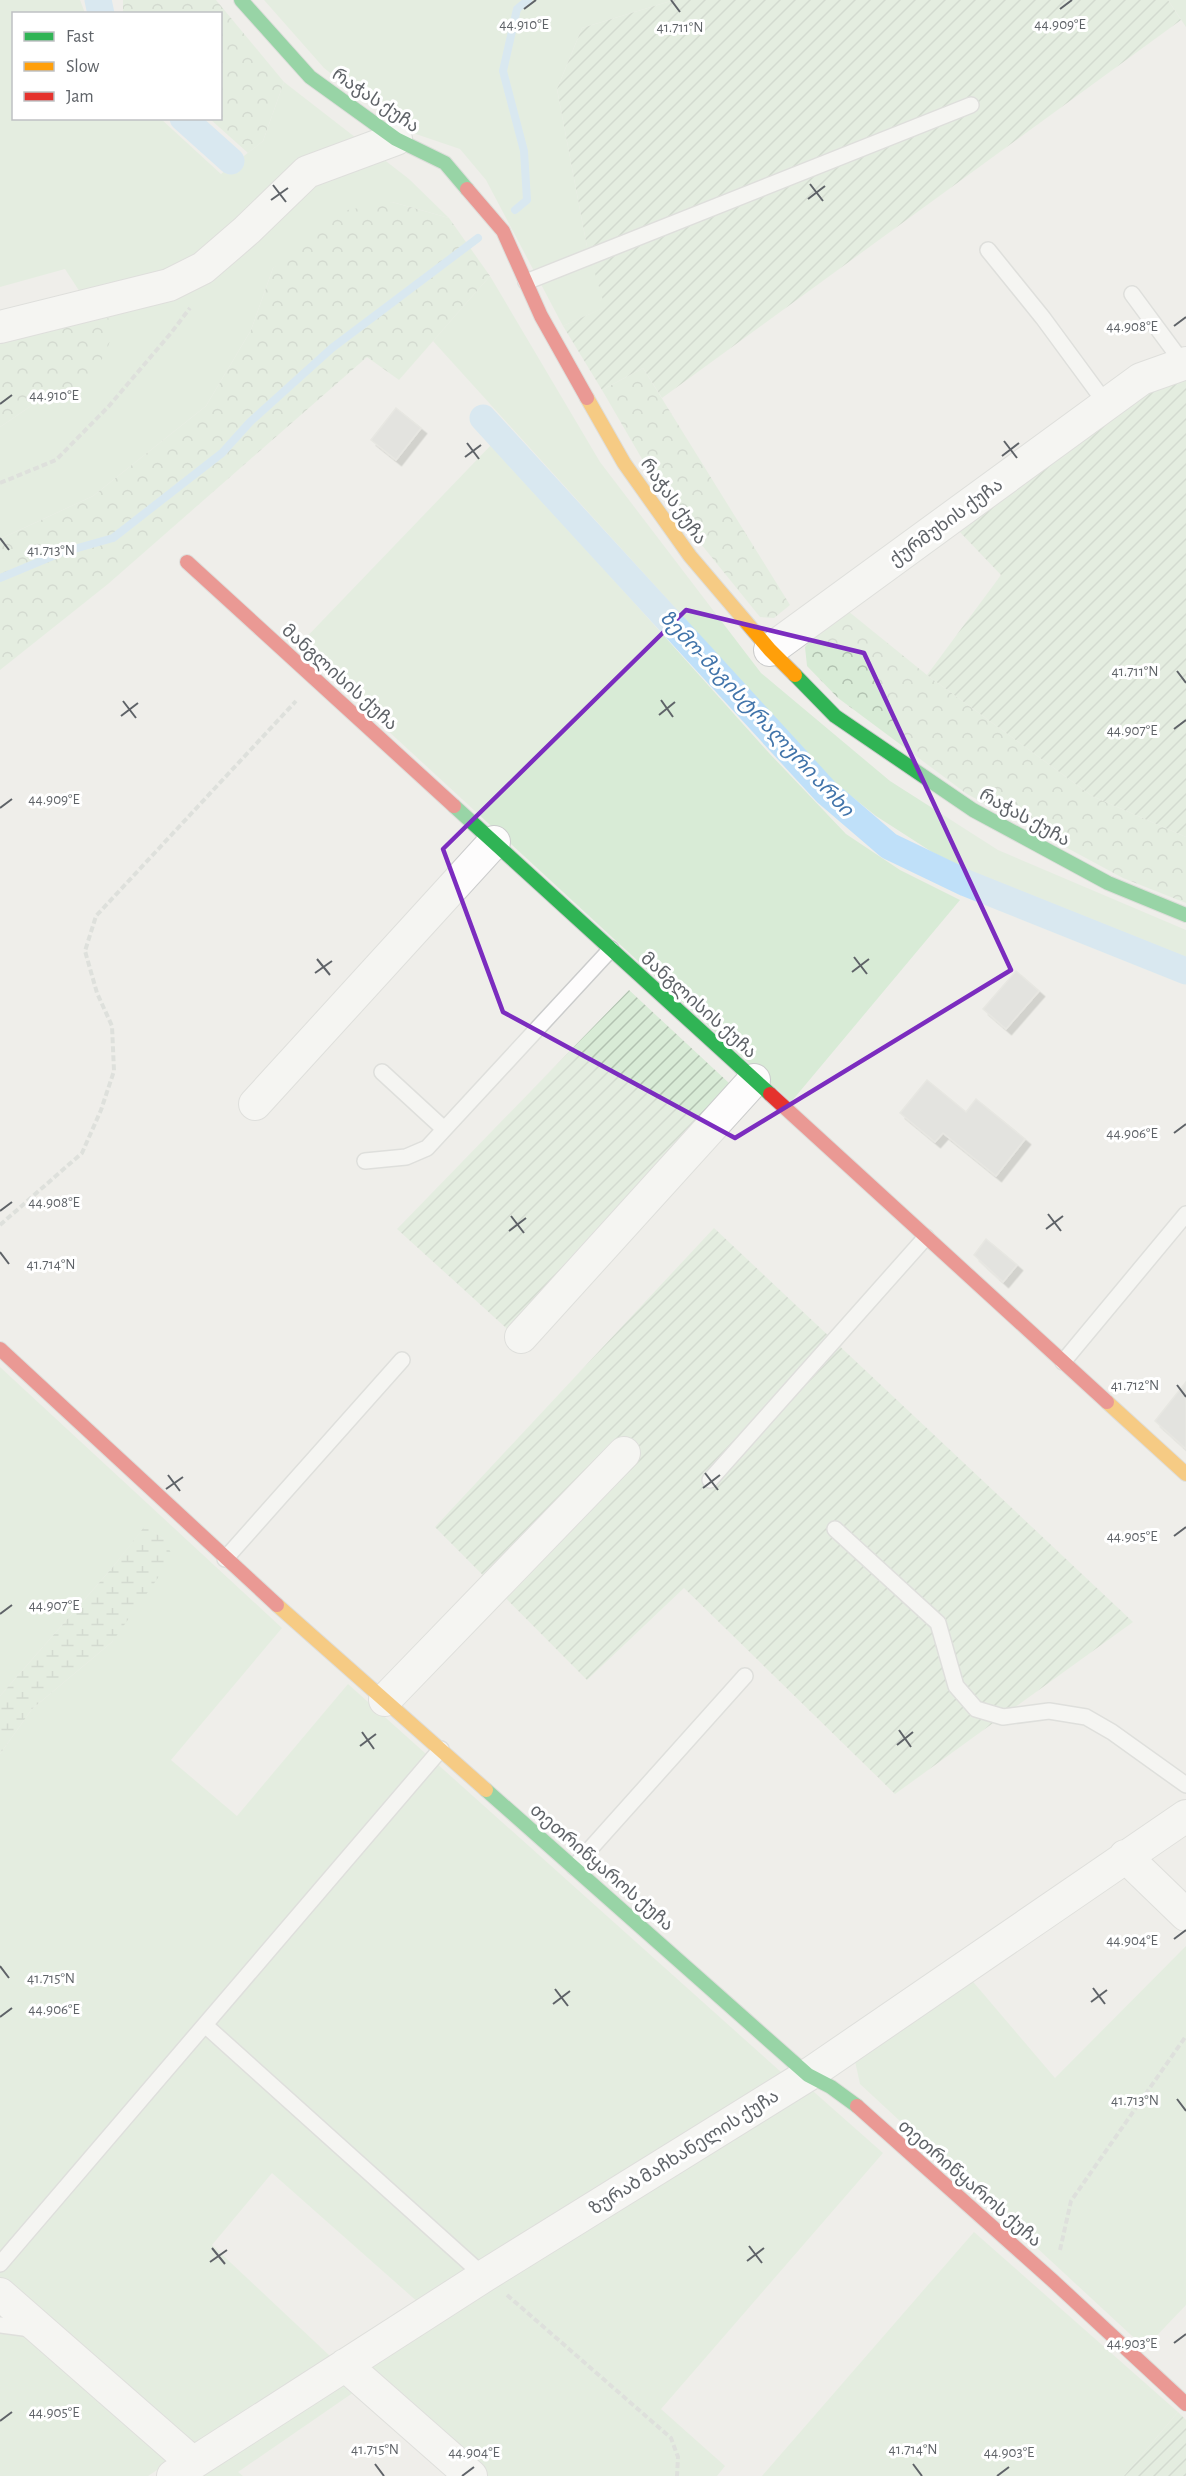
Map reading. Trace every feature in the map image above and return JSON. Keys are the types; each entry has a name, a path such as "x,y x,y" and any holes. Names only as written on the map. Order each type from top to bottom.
{"street":[{"name":"რაჭას ქუჩა","path":"241,0 310,77 396,139 445,163 503,231 541,316 624,462 690,556 770,650 835,716 973,810 1108,883 1186,915"},
{"path":"0,327 170,285 203,267 247,230 307,172 396,139"},
{"name":"ქურმუხის ქუჩა","path":"770,650 1141,379 1185,363"},
{"name":"მანგლისის ქუჩა","path":"187,562 1186,1474"},
{"path":"255,1104 494,842"},
{"path":"521,1337 754,1080"},
{"name":"თეთრიწყაროს ქუჩა","path":"0,1349 225,1558 808,2074 831,2087 855,2105 1052,2280 1186,2404"},
{"path":"385,1700 624,1453"},
{"name":"ზურაბ მაჩხანელის ქუჩა","path":"183,2470 484,2276 808,2074 1186,1816"},
{"path":"1125,1856 1186,1915"},
{"path":"0,2294 183,2470"},
{"path":"345,2365 471,2476"}],"lane":[{"path":"526,282 971,105"},
{"path":"988,250 1043,318 1107,405"},
{"path":"1132,294 1185,363"},
{"path":"365,1161 406,1157 427,1148 611,949"},
{"path":"382,1072 444,1129"},
{"path":"1063,1362 1186,1214"},
{"path":"710,1480 926,1236"},
{"path":"225,1558 402,1360"},
{"path":"835,1528 938,1623 956,1686 976,1709 1003,1717 1049,1711 1086,1717 1112,1732 1186,1785"},
{"path":"574,1867 745,1676"},
{"path":"0,2264 441,1749"},
{"path":"205,2025 484,2276"},
{"path":"0,2325 40,2330"}],"path":[{"path":"0,483 56,460 109,406 192,305"},
{"path":"0,1225 82,1153 101,1110 114,1071 112,1026 97,993 85,951 96,916 317,680"},
{"path":"1052,2280 1071,2201 1186,2036"},
{"path":"484,2276 671,2438 678,2457 677,2476"}],"highlighted area":[{"path":"686,610 864,653 1011,970 735,1138 503,1012 443,849"}],"green space":[{"path":"0,0 80,0 85,12 12,12 12,120 162,120 221,174 263,141 284,82 409,179 449,218 392,202 273,268 251,330 206,406 93,496 0,539 0,427 31,406 87,303 65,269 0,287"},
{"path":"123,0 216,0 284,82 263,141 248,153 211,120 222,120 222,12 123,12"},
{"path":"264,0 674,0 582,28 557,89 587,247 606,307 563,326 486,180 460,149 401,129 324,68"},
{"path":"674,0 1168,0 1181,20 662,398 643,368 602,390 563,326 605,307 587,247 557,89 582,28"},
{"path":"1168,0 1186,0 1186,27"},
{"path":"392,202 449,218 490,276 399,380 367,357 108,584 0,670 0,539 93,496 206,406 251,330 273,268 342,211"},
{"path":"490,276 600,462 761,673 890,781 998,850 1186,930 1186,958 983,877 932,852 876,816 831,780 433,341"},
{"path":"87,303 116,324 105,355 59,415 31,406 0,427 0,330"},
{"path":"643,368 790,605 774,618 760,617 667,502 602,390"},
{"path":"1186,374 1186,837 1092,796 927,675 1001,575 957,529 1131,401"},
{"path":"492,444 769,753 846,834 900,870 960,900 791,1102 297,647"},
{"path":"848,611 927,675 1092,796 1186,837 1186,903 1123,878 967,794 838,698 807,666 805,647 821,629"},
{"path":"629,990 743,1096 514,1335 397,1229"},
{"path":"714,1228 1133,1622 895,1794 684,1588 587,1680 435,1527"},
{"path":"0,1367 282,1628 171,1760 237,1816 348,1684 781,2072 774,2080 420,2304 272,2173 212,2245 331,2357 148,2476 0,2476 0,1754 32,1709 112,1642 164,1539 145,1527 0,1696"},
{"path":"145,1526 164,1539 173,1557 112,1642 32,1709 0,1754 0,1696 112,1568"},
{"path":"1186,1946 1186,2305 1145,2348 860,2084 855,2061 969,1977 1055,2078"},
{"path":"805,2084 883,2153 661,2409 725,2466 717,2476 458,2476 357,2390 238,2472 243,2476 198,2476"},
{"path":"974,2232 1178,2412 1124,2476 762,2476"},
{"path":"1178,2412 1186,2420 1186,2476 1124,2476"}],"building":[{"path":"396,408 421,428 396,460 371,440"},
{"path":"1016,971 1039,991 1006,1029 983,1009"},
{"path":"927,1080 966,1112 976,1099 1025,1139 996,1176 943,1133 935,1142 900,1113"},
{"path":"986,1239 1017,1265 1003,1282 974,1255"},
{"path":"1186,1382 1186,1449 1155,1421"}],"waterway":[{"name":"ზემო-მაგისტრალური არხი","path":"98,0 101,12"},
{"path":"515,210 527,200 524,151 503,71 517,9 528,0"},
{"name":"ზემო-მაგისტრალური არხი","path":"185,120 231,161"},
{"path":"0,578 60,553 113,538 222,453 250,422 332,348 478,238"},
{"name":"ზემო-მაგისტრალური არხი","path":"483,418 826,792 889,846 966,883 1186,971"}],"traffic: fast":[{"path":"241,0 310,77 396,139 445,163 467,189"},
{"path":"795,675 835,716 973,810 1108,883 1186,915"},
{"path":"454,806 770,1094"},
{"path":"486,1790 808,2075 831,2087 857,2106"}],"traffic: slow":[{"path":"587,398 624,463 690,556 770,650 795,675"},
{"path":"1107,1402 1186,1474"},
{"path":"277,1605 486,1790"}],"traffic: jam":[{"path":"467,189 503,231 541,316 587,398"},
{"path":"187,562 454,806"},
{"path":"770,1094 1107,1402"},
{"path":"0,1349 277,1605"},
{"path":"857,2106 1052,2280 1186,2404"}]}
